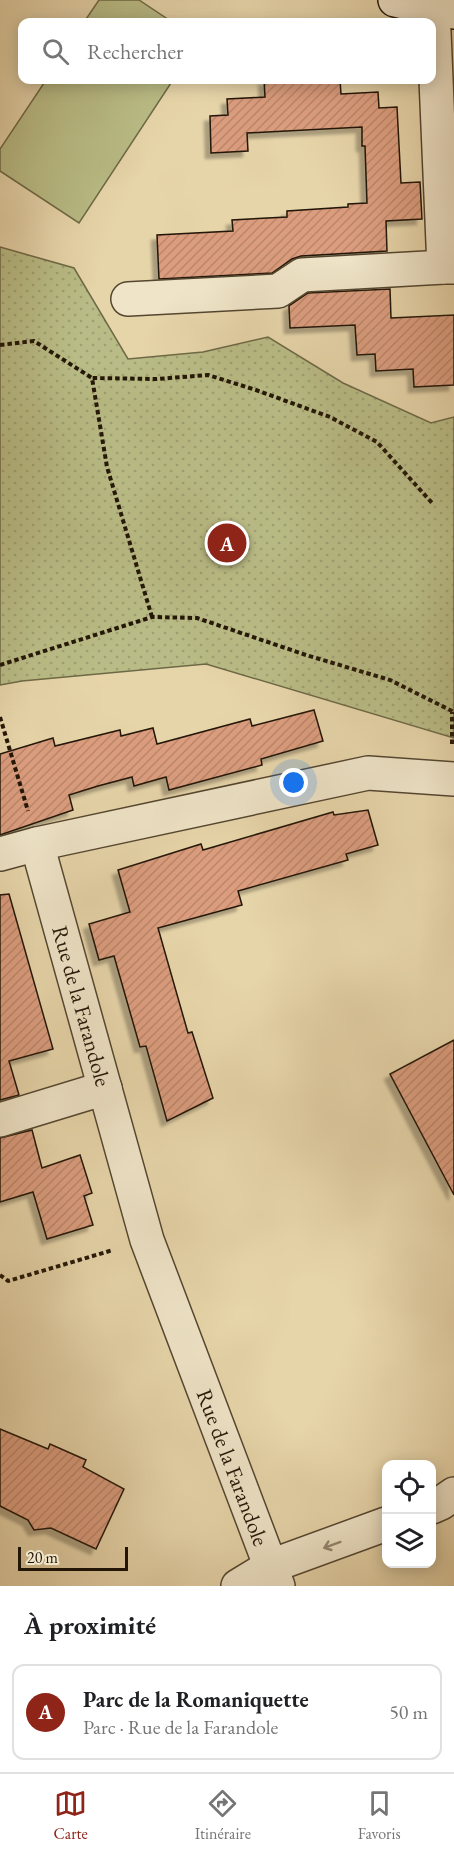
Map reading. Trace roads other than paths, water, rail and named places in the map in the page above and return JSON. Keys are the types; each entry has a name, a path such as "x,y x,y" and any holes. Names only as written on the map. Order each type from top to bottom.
{"street":[{"path":"128,299 278,291 302,274 449,267 444,10 395,0"},
{"path":"0,854 368,773 454,779"},
{"name":"Rue de la Farandole","path":"38,844 147,1240 275,1576"},
{"path":"0,1120 105,1089"},
{"path":"436,1505 454,1494"},
{"path":"238,1586 275,1576 382,1526"}],"place":[{"name":"Parc de la Romaniquette","path":"227,543"}]}
